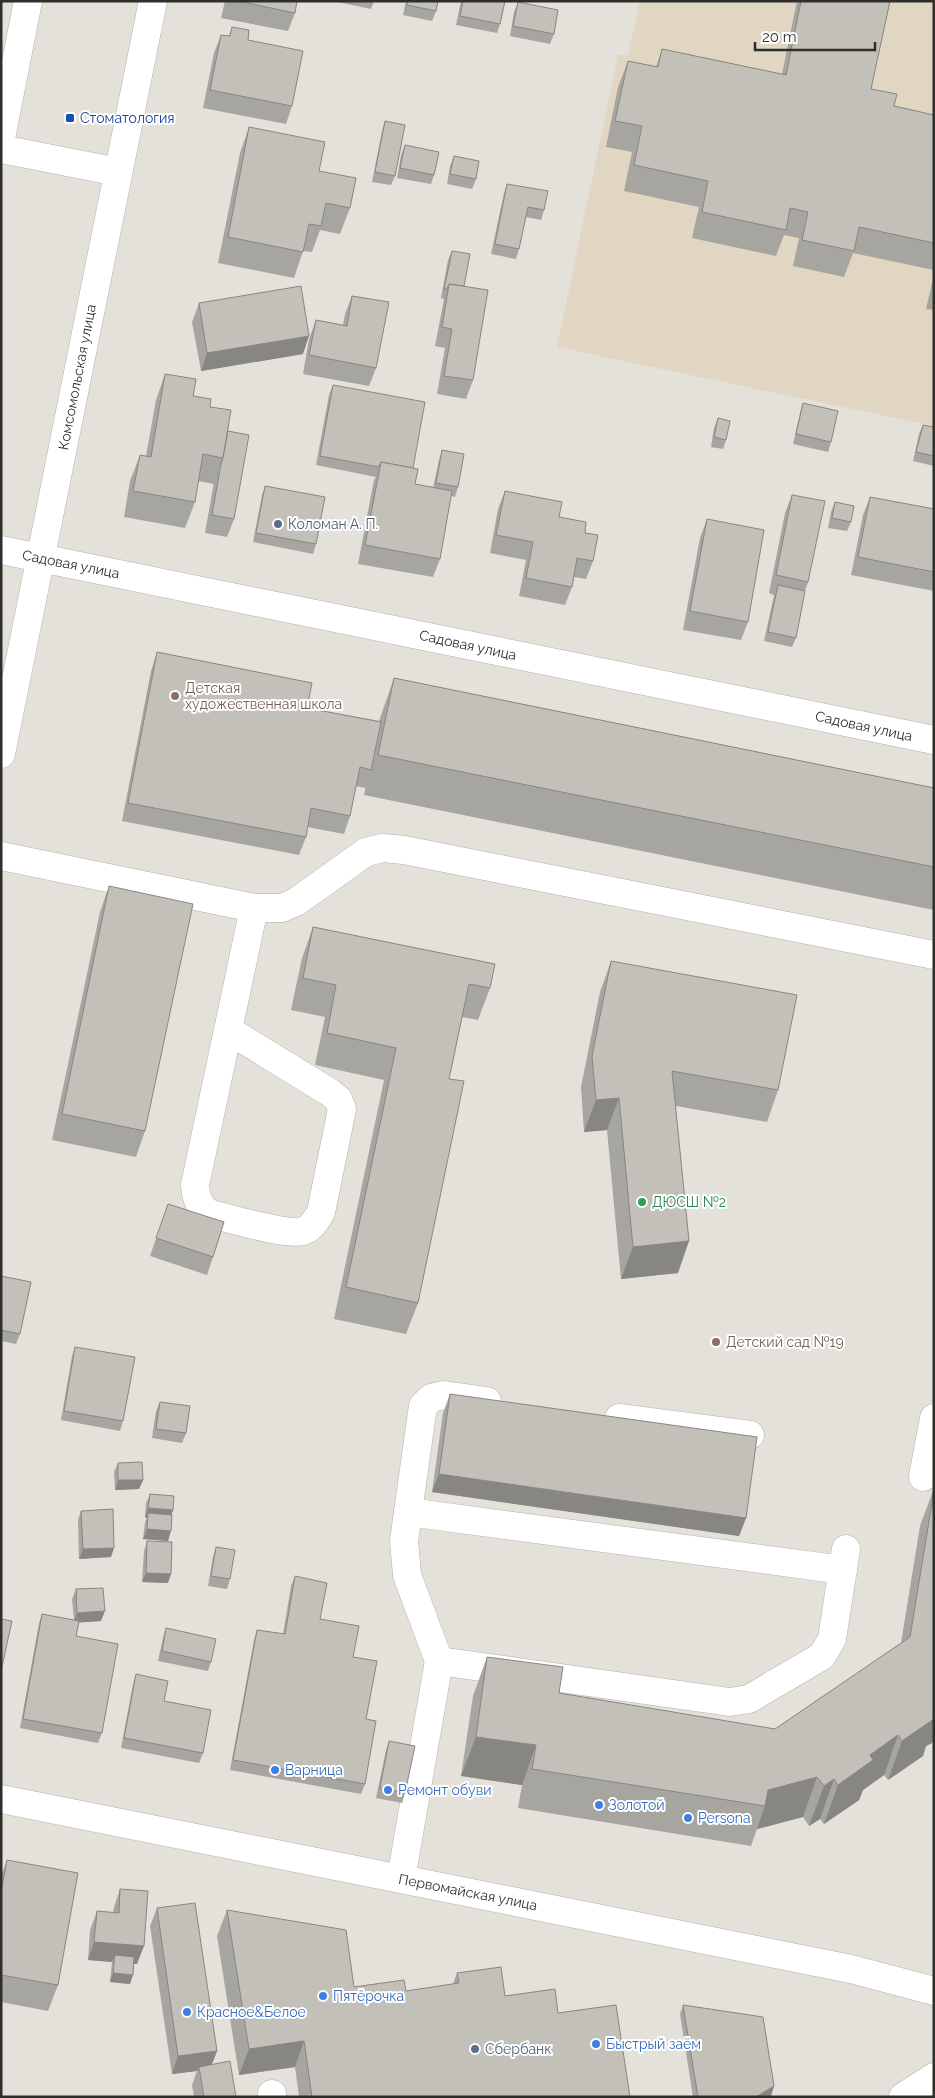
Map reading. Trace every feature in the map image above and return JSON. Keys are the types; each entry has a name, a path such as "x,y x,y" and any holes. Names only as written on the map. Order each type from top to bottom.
{"street":[{"path":"1,138 28,1"},
{"name":"Комсомольская улица","path":"1,754 154,1"},
{"path":"1,149 118,172"},
{"name":"Садовая улица","path":"1,550 934,740"},
{"path":"1,856 254,908 282,908 296,902 366,852 383,848 404,850 934,955"},
{"path":"228,1030 329,1092 338,1099 342,1109 321,1212 314,1224 303,1231 288,1232 210,1214 201,1207 196,1197 195,1185 228,1030 254,908"},
{"path":"401,1878 439,1661 407,1574 404,1541 423,1406 431,1398 443,1395 512,1404"},
{"path":"591,1415 750,1436"},
{"path":"923,1478 934,1418"},
{"path":"408,1512 844,1560 832,1638 822,1656 749,1699 730,1702 439,1661"},
{"name":"Первомайская улица","path":"1,1799 851,1969 934,1991"},
{"path":"903,2097 934,2077"}],"shaded area":[{"path":"640,1 934,1 934,426 557,347 618,55 628,55"}],"building":[{"path":"238,1 297,1 295,13"},
{"path":"407,1 438,1 436,11 407,5"},
{"path":"463,1 505,1 500,24 460,16"},
{"path":"801,1 890,1 871,89 897,94 894,106 934,115 934,243 859,227 854,251 802,240 808,212 790,208 786,230 702,212 708,181 634,165 642,126 615,121 628,61 658,67 662,49 786,75"},
{"path":"518,2 558,10 554,34 513,26"},
{"path":"232,27 249,30 248,40 303,51 292,106 210,90 221,35 230,36"},
{"path":"385,121 405,125 395,176 375,172"},
{"path":"249,127 325,142 319,171 356,178 350,208 326,203 321,226 309,224 303,252 228,237"},
{"path":"405,145 439,152 434,175 400,168"},
{"path":"454,156 479,161 476,179 450,174"},
{"path":"507,184 548,191 544,210 528,207 519,249 495,244"},
{"path":"452,251 470,254 464,286 449,284 447,289 444,289"},
{"path":"449,284 488,290 473,380 444,376 452,329 442,327"},
{"path":"301,286 309,336 207,353 199,303"},
{"path":"352,296 389,302 376,368 309,355 316,320 347,326"},
{"path":"165,374 196,379 193,396 211,399 210,407 231,410 223,458 203,454 195,502 133,491 140,455 151,457"},
{"path":"333,385 425,402 413,468 381,462 379,467 320,456"},
{"path":"803,403 838,411 831,442 796,434"},
{"path":"718,418 730,421 726,440 714,437"},
{"path":"923,425 934,427 934,456 916,452"},
{"path":"228,431 249,435 234,519 212,515"},
{"path":"442,450 464,454 458,487 436,483"},
{"path":"381,462 418,469 415,484 452,491 440,559 365,545"},
{"path":"265,486 325,497 316,544 256,533"},
{"path":"505,491 562,502 559,517 586,522 585,533 598,535 593,561 577,558 572,587 526,578 533,542 496,535"},
{"path":"792,495 825,501 808,582 776,575"},
{"path":"870,497 934,509 934,572 858,557"},
{"path":"835,502 854,506 851,522 832,518"},
{"path":"707,519 764,530 748,622 690,611"},
{"path":"778,585 805,591 796,638 768,632"},
{"path":"157,652 312,683 307,708 381,722 371,770 360,767 350,816 311,808 306,837 128,803"},
{"path":"394,678 934,788 934,867 378,755"},
{"path":"109,886 193,904 145,1131 62,1114"},
{"path":"313,927 495,964 490,988 469,984 449,1079 464,1081 418,1303 346,1287 396,1048 327,1033 336,985 303,978"},
{"name":"ДЮСШ №2","path":"611,961 797,995 778,1090 672,1071 689,1241 633,1247 619,1098 596,1100 592,1056"},
{"path":"168,1204 224,1222 213,1257 156,1238"},
{"path":"1,1276 31,1282 20,1334 1,1330"},
{"path":"75,1347 135,1357 123,1421 64,1411"},
{"path":"450,1394 757,1437 746,1518 439,1474"},
{"path":"160,1402 190,1406 186,1433 156,1429"},
{"path":"142,1462 143,1480 118,1480 118,1463"},
{"path":"934,1491 934,1719 902,1741 898,1735 870,1755 873,1760 838,1785 834,1779 824,1786 817,1777 768,1790 765,1806 532,1769 536,1745 476,1737 487,1657 563,1667 559,1693 775,1729 910,1637"},
{"path":"150,1494 174,1496 173,1510 148,1508"},
{"path":"113,1509 114,1548 83,1549 81,1511"},
{"path":"148,1513 172,1515 171,1531 147,1529"},
{"path":"147,1541 172,1542 171,1574 146,1573"},
{"path":"216,1547 235,1550 230,1579 211,1576"},
{"path":"295,1576 327,1583 320,1619 359,1626 353,1657 377,1661 366,1719 376,1721 365,1784 233,1760 257,1630 285,1634"},
{"path":"103,1588 105,1611 77,1613 76,1589"},
{"path":"42,1614 79,1621 76,1636 118,1644 102,1733 23,1719"},
{"path":"1,1619 12,1621 1,1671"},
{"path":"166,1628 216,1639 211,1662 162,1651"},
{"path":"136,1674 168,1681 164,1701 211,1710 203,1753 124,1738"},
{"path":"389,1741 415,1746 405,1793 380,1788"},
{"path":"7,1860 78,1873 58,1985 1,1975 1,1892"},
{"path":"120,1889 148,1891 144,1946 94,1942 97,1911 119,1913"},
{"path":"195,1903 217,2051 178,2056 157,1908"},
{"path":"227,1910 346,1930 354,1987 404,1980 406,1991 459,1983 457,1973 501,1967 505,1996 555,1989 558,2013 616,2005 630,2097 312,2097 304,2041 249,2049"},
{"path":"115,1955 134,1957 133,1975 113,1973"},
{"path":"683,2005 763,2017 774,2086 756,2097 698,2097"},
{"path":"230,2061 236,2097 204,2097 199,2067"}],"place":[{"name":"Стоматология","path":"70,118"},
{"name":"Коломан А. П.","path":"278,524"},
{"name":"Детская художественная школа","path":"175,696"},
{"name":"ДЮСШ №2","path":"642,1202"},
{"name":"Детский сад №19","path":"716,1342"},
{"name":"Варница","path":"275,1770"},
{"name":"Ремонт обуви","path":"388,1790"},
{"name":"Золотой","path":"599,1805"},
{"name":"Persona","path":"688,1818"},
{"name":"Пятёрочка","path":"323,1996"},
{"name":"Красное&Белое","path":"187,2012"},
{"name":"Быстрый заём","path":"596,2044"},
{"name":"Сбербанк","path":"475,2049"}]}
